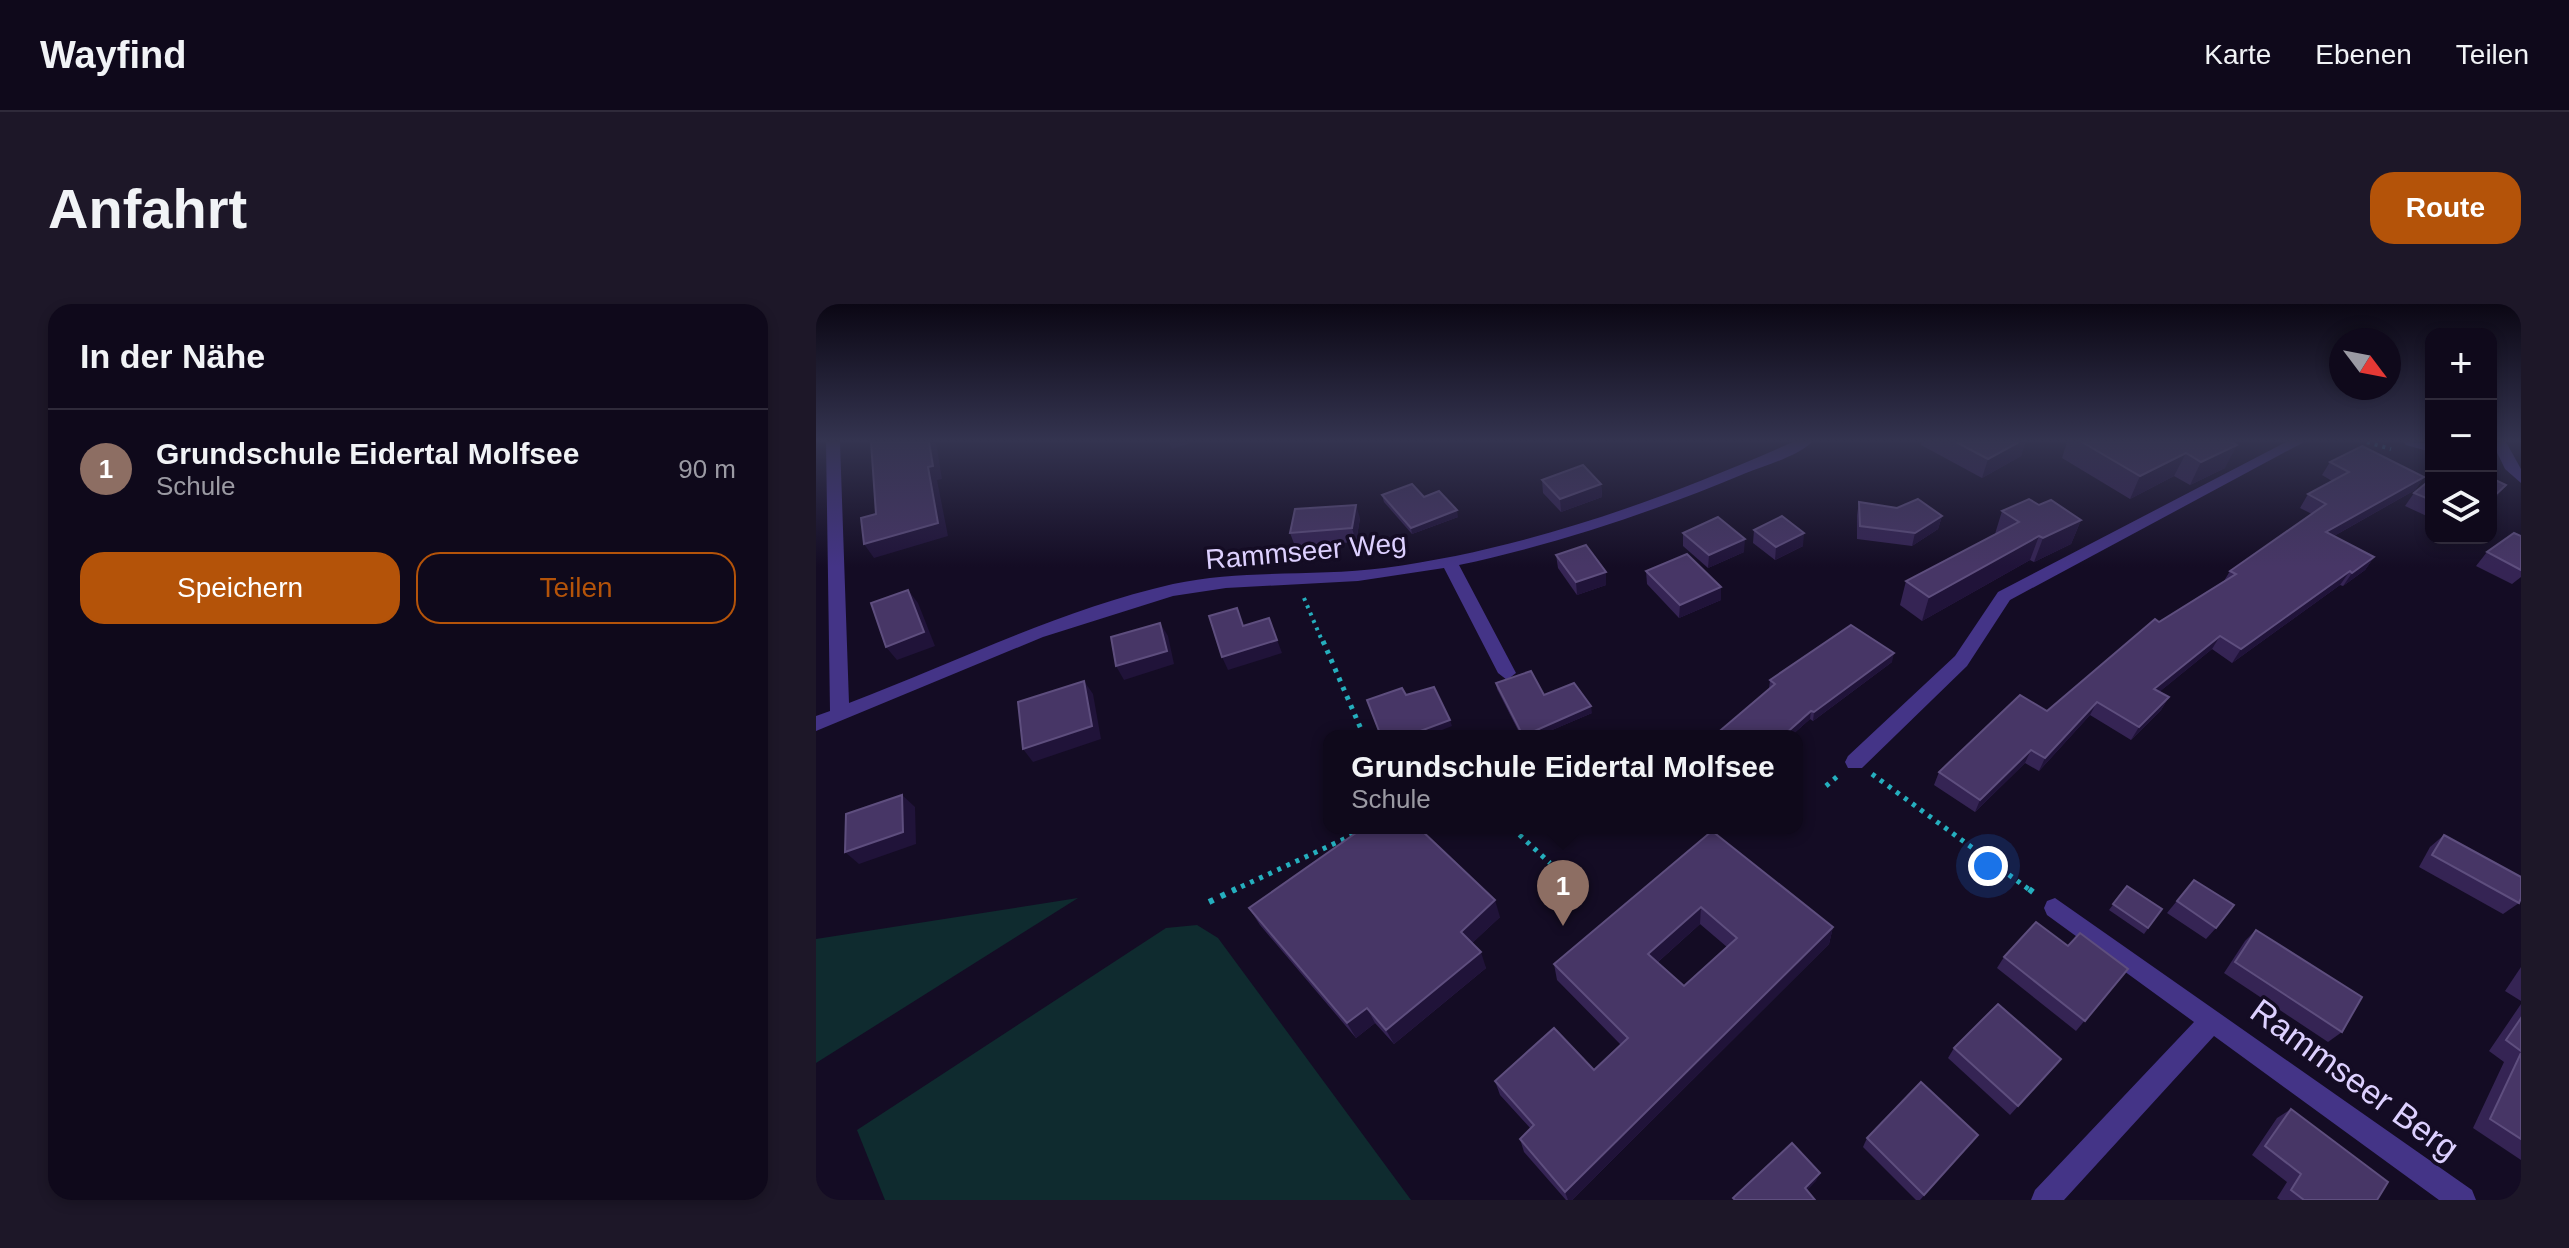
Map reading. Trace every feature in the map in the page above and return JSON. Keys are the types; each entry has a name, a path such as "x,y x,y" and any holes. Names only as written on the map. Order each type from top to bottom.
{"street":[{"path":"834,484 840,715"},
{"name":"Rammseer Weg","path":"816,724 1078,617 1125,601 1217,583 1380,574 1449,563 1537,544 1710,484"},
{"path":"1855,762 1961,661 2004,596 2217,484"},
{"path":"1449,563 1507,673"},
{"path":"2055,908 2212,1020"},
{"name":"Rammseer Berg","path":"2045,1200 2212,1020 2462,1200"}],"path":[{"path":"1295,578 1361,730"},
{"path":"1826,786 1855,762 2055,908"},
{"path":"1209,902 1355,834"},
{"path":"1519,834 1550,863"}],"green space":[{"path":"1078,898 816,1063 816,939"},
{"path":"1197,925 1218,938 1411,1200 885,1200 857,1130 1166,928"}],"building":[{"path":"874,484 931,484 938,523 864,544 861,518 876,514"},
{"path":"1412,484 1424,497 1439,491 1457,510 1411,528 1382,495"},
{"path":"1546,484 1601,484 1560,499"},
{"path":"2327,484 2412,484 2326,532 2374,557 2241,649 2220,636 2154,689 2169,697 2139,727 2097,702 2045,758 2031,750 1980,800 1939,772 2020,695 2047,711 2155,619 2159,622 2236,574 2230,571 2326,504 2308,494"},
{"path":"2425,484 2425,498 2414,493"},
{"path":"2497,484 2506,485 2497,493"},
{"path":"1918,499 1942,516 1915,533 1860,526 1859,502 1897,508"},
{"path":"2029,499 2039,505 2051,500 2081,520 2043,538 2039,536 1929,597 1906,581 2019,522 2002,511"},
{"path":"1356,505 1352,528 1290,533 1295,509"},
{"path":"1782,516 1804,533 1776,547 1754,530"},
{"path":"1718,517 1745,539 1709,555 1683,533"},
{"path":"2514,533 2521,536 2521,570 2487,552"},
{"path":"1586,545 1606,572 1576,582 1556,555"},
{"path":"1687,554 1721,587 1680,605 1646,571"},
{"path":"908,590 924,632 886,647 871,603"},
{"path":"1237,608 1243,626 1269,618 1277,640 1222,657 1209,616"},
{"path":"1160,623 1167,651 1116,666 1111,637"},
{"path":"1851,625 1894,653 1814,712 1811,711 1790,730 1721,730 1775,684 1770,680"},
{"path":"1531,671 1544,695 1574,683 1591,706 1537,730 1520,730 1496,683"},
{"path":"1084,681 1092,726 1023,749 1018,702"},
{"path":"1434,687 1450,720 1423,730 1379,730 1367,700 1402,688 1406,695"},
{"path":"902,795 903,832 845,852 846,814"},
{"path":"1354,834 1425,834 1495,900 1461,932 1481,952 1386,1030 1367,1008 1347,1023 1249,908"},
{"path":"1708,834 1716,834 1833,927 1565,1192 1520,1139 1534,1125 1495,1081 1554,1028 1594,1070 1628,1038 1554,964","holes":["1701,907 1737,938 1684,986 1648,954"]},
{"path":"2444,835 2521,877 2519,903 2432,855"},
{"path":"2194,880 2234,905 2216,928 2177,901"},
{"path":"2127,886 2162,909 2148,928 2113,904"},
{"path":"2036,922 2068,946 2080,933 2128,969 2085,1021 2004,957"},
{"path":"2256,930 2362,997 2342,1032 2235,962"},
{"path":"1998,1004 2061,1059 2018,1106 1954,1048"},
{"path":"2521,1018 2521,1051 2506,1040"},
{"path":"2521,1053 2521,1139 2490,1119"},
{"path":"1921,1082 1978,1135 1924,1195 1867,1138"},
{"path":"2291,1109 2388,1182 2377,1200 2304,1200 2291,1190 2301,1174 2265,1146"},
{"path":"1792,1143 1820,1173 1805,1188 1815,1200 1733,1198"}],"place":[{"name":"Grundschule Eidertal Molfsee","path":"1563,926"}]}
